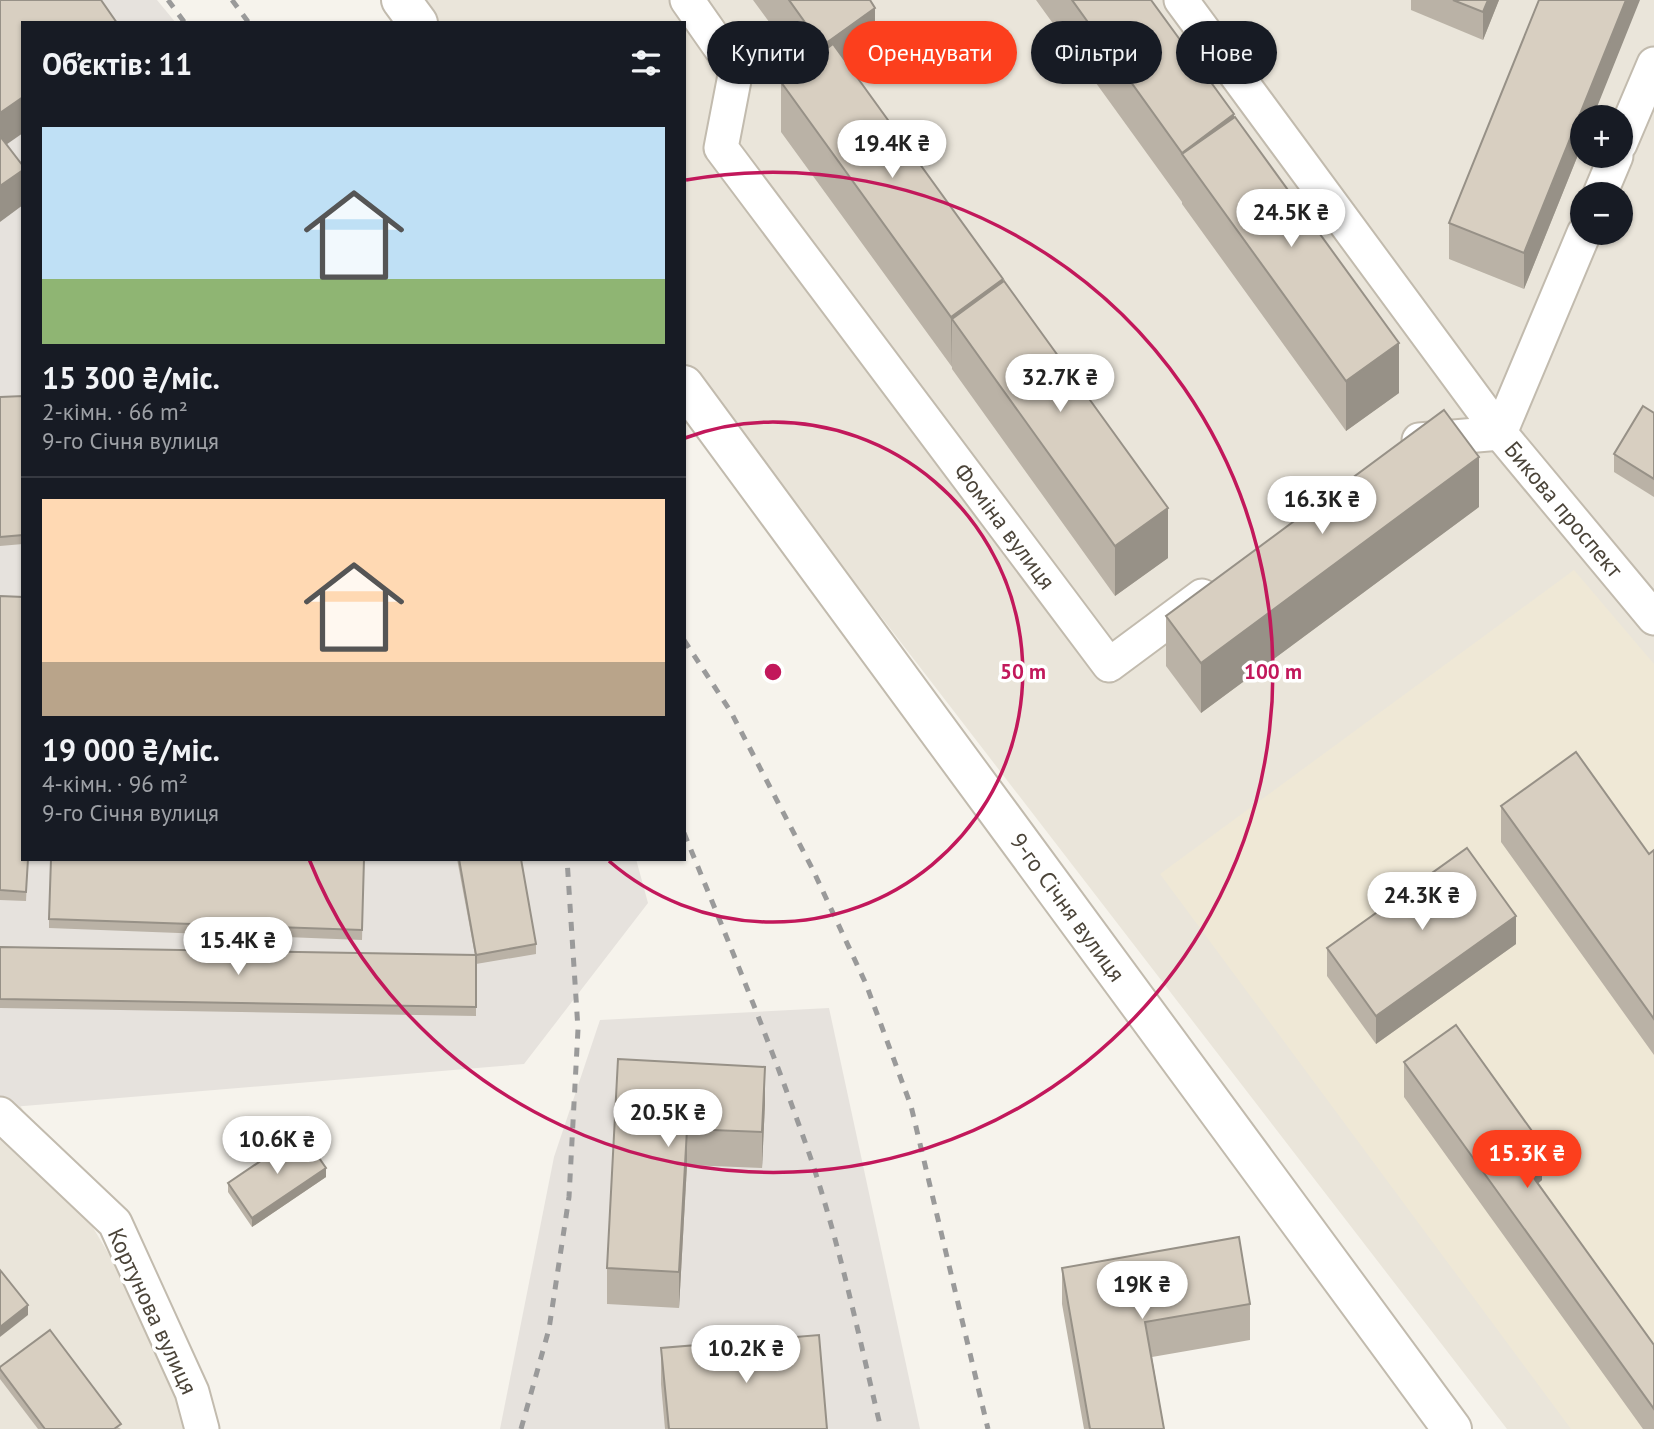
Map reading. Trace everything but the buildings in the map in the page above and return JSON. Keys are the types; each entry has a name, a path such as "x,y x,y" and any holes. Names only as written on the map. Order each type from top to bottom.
{"street":[{"path":"401,0 417,21"},
{"name":"Фоміна вулиця","path":"687,0 736,70 721,148 1109,665 1225,579"},
{"name":"Бикова проспект","path":"1181,0 1500,433 1654,618"},
{"path":"1633,113 1654,64"},
{"path":"1392,456 1415,440 1500,433 1579,245"},
{"name":"9-го Січня вулиця","path":"686,388 1452,1429"},
{"name":"Кортунова вулиця","path":"0,1114 116,1223 192,1392 202,1429"}],"shaded area":[{"path":"0,0 157,0 174,21 21,21 21,861 637,861 648,903 524,1064 0,1108"},
{"path":"406,0 1654,0 1654,1429 1507,1429 686,364 686,21 422,21"},
{"path":"1574,570 1654,664 1654,1429 1571,1429 1160,874"},
{"path":"829,1008 920,1429 500,1429 554,1157 600,1020"},
{"path":"0,1074 8,1085 213,1429 0,1429"}],"railway":[{"path":"168,0 184,21"},
{"path":"232,0 248,21"},
{"path":"686,643 731,712 813,870 866,984 911,1106 988,1429"},
{"path":"686,838 765,1034 810,1156 840,1257 881,1429"},
{"path":"521,1429 549,1329 569,1197 578,1029 567,861"}]}
